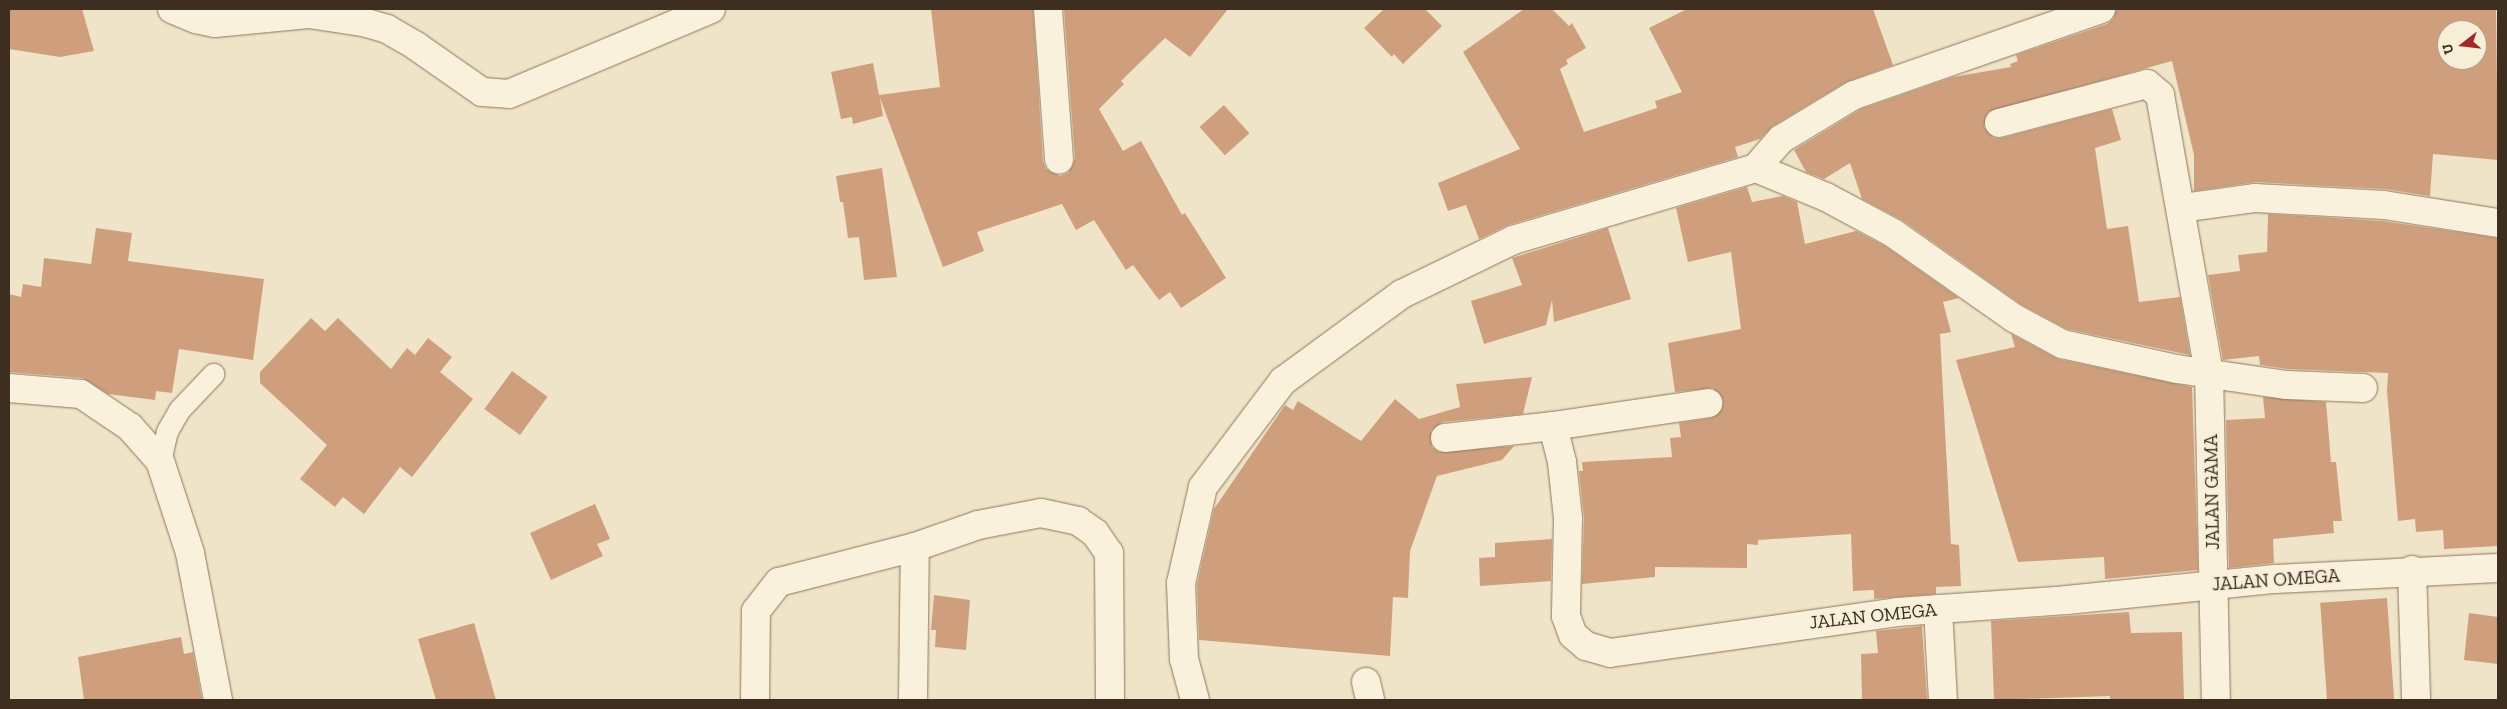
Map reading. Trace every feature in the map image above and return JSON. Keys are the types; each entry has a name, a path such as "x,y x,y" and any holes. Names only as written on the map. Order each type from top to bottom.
{"street":[{"path":"172,9 196,19 241,15 310,14 363,22 387,29 416,46 482,92 508,94 711,9"},
{"path":"1048,9 1059,160"},
{"path":"1195,700 1184,659 1181,583 1203,487 1283,381 1402,294 1513,240 1756,168 1781,139 1854,95 2101,9"},
{"name":"JALAN GAMA","path":"1999,123 2147,84 2160,95 2182,208 2209,373 2216,700"},
{"path":"1756,168 1826,197 1893,233 2014,318 2046,337 2080,349 2209,373 2287,385 2362,388"},
{"path":"2182,208 2255,198 2384,205 2498,223"},
{"path":"9,388 81,394 130,428 160,461 190,553 218,700"},
{"path":"1445,438 1553,426 1708,403"},
{"name":"JALAN OMEGA","path":"1553,426 1562,462 1568,518 1566,616 1573,635 1586,646 1610,653 1664,647 1831,619 2067,600 2214,584 2412,570 2498,568"},
{"path":"755,700 756,611 779,582 915,546 978,525 1042,513 1061,515 1084,525 1109,553 1110,700"},
{"path":"913,700 915,546"},
{"path":"2412,570 2416,700"},
{"path":"1938,609 1943,700"}],"lane":[{"path":"160,461 167,431 179,410 213,374"}],"building":[{"path":"9,9 82,9 94,51 60,57 9,49"},
{"path":"931,9 1033,9 1043,161 1046,169 1060,176 1068,173 1075,159 1064,9 1228,9 1190,57 1165,38 1121,81 1124,84 1099,109 1123,151 1141,141 1182,215 1185,213 1226,278 1181,308 1170,292 1159,300 1133,265 1126,270 1094,220 1076,230 1062,204 977,232 984,251 943,267 880,98 883,116 853,124 852,117 841,119 831,72 873,63 879,95 940,87"},
{"path":"1384,9 1425,9 1442,26 1403,64 1394,54 1392,57 1364,28"},
{"path":"1524,9 1552,9 1569,26 1572,23 1586,48 1566,60 1568,64 1560,69 1584,132 1657,108 1655,101 1682,92 1649,28 1687,9 1873,9 1893,65 1846,82 1773,126 1760,139 1735,147 1738,157 1508,225 1479,239 1466,205 1448,211 1438,183 1520,149 1463,52"},
{"path":"2116,9 2496,9 2498,160 2433,154 2430,196 2385,189 2256,182 2194,191 2194,155 2172,61 1988,112 1984,127 1994,138 2002,138 2112,109 2121,140 2095,148 2107,229 2128,226 2139,302 2180,297 2190,355 2067,329 2022,305 1902,220 1862,199 1850,163 1824,179 1806,172 1794,150 1861,109 1953,77 2011,67 2010,64 2018,61 2016,55 2107,24 2113,19"},
{"path":"1224,105 1249,133 1225,155 1199,127"},
{"path":"882,168 897,277 864,280 859,237 848,238 843,202 840,202 836,176"},
{"path":"1747,187 1752,202 1783,196 1797,202 1805,244 1856,231 1885,246 1959,298 1943,302 1951,332 1940,334 1951,544 1959,545 1961,586 1936,587 1936,594 1874,599 1874,590 1853,591 1851,534 1758,540 1758,545 1747,544 1747,568 1655,567 1655,577 1582,584 1584,518 1579,471 1583,471 1582,462 1672,457 1670,438 1681,437 1679,423 1711,418 1722,409 1723,400 1713,388 1675,392 1668,343 1741,329 1731,252 1688,262 1676,208"},
{"path":"2268,214 2382,221 2498,238 2498,546 2444,549 2443,530 2416,532 2415,519 2398,521 2387,391 2388,373 2288,369 2260,365 2259,356 2223,360 2208,275 2240,271 2238,255 2267,252"},
{"path":"96,228 132,233 128,261 264,279 253,360 179,349 172,393 156,391 155,400 108,394 82,378 9,372 9,294 21,297 23,284 41,287 44,258 91,264"},
{"path":"1608,228 1631,299 1554,322 1552,300 1546,325 1484,344 1471,301 1522,285 1512,258"},
{"path":"311,318 325,331 338,318 391,369 407,348 415,355 428,338 452,357 440,372 473,399 412,477 400,467 364,514 343,497 335,507 300,479 327,445 260,383 260,372"},
{"path":"2011,334 2058,359 2192,387 2198,570 2105,579 2104,557 2018,562 1956,360 2015,347"},
{"path":"512,371 548,397 520,435 484,409"},
{"path":"1532,377 1523,414 1443,422 1431,431 1432,447 1439,452 1514,446 1502,460 1437,476 1410,551 1408,598 1393,597 1390,656 1199,640 1197,584 1214,509 1285,405 1293,410 1298,401 1361,441 1395,399 1419,419 1460,407 1456,384"},
{"path":"2263,397 2326,402 2331,462 2336,462 2342,521 2333,521 2334,533 2273,539 2274,563 2229,568 2226,420 2265,418"},
{"path":"595,504 610,539 597,544 603,556 551,580 530,533"},
{"path":"1552,539 1551,581 1480,586 1479,558 1495,557 1495,543"},
{"path":"934,595 970,600 966,650 935,647 936,630 931,630"},
{"path":"2387,598 2394,700 2327,700 2320,603"},
{"path":"2129,612 2131,633 2182,632 2184,700 2110,700 2110,696 1994,700 1991,621"},
{"path":"2469,613 2498,617 2498,664 2464,660"},
{"path":"474,623 496,700 436,700 418,639"},
{"path":"1922,626 1927,700 1862,700 1861,654 1878,653 1876,631"},
{"path":"181,637 184,654 193,652 202,700 84,700 78,657"}]}
